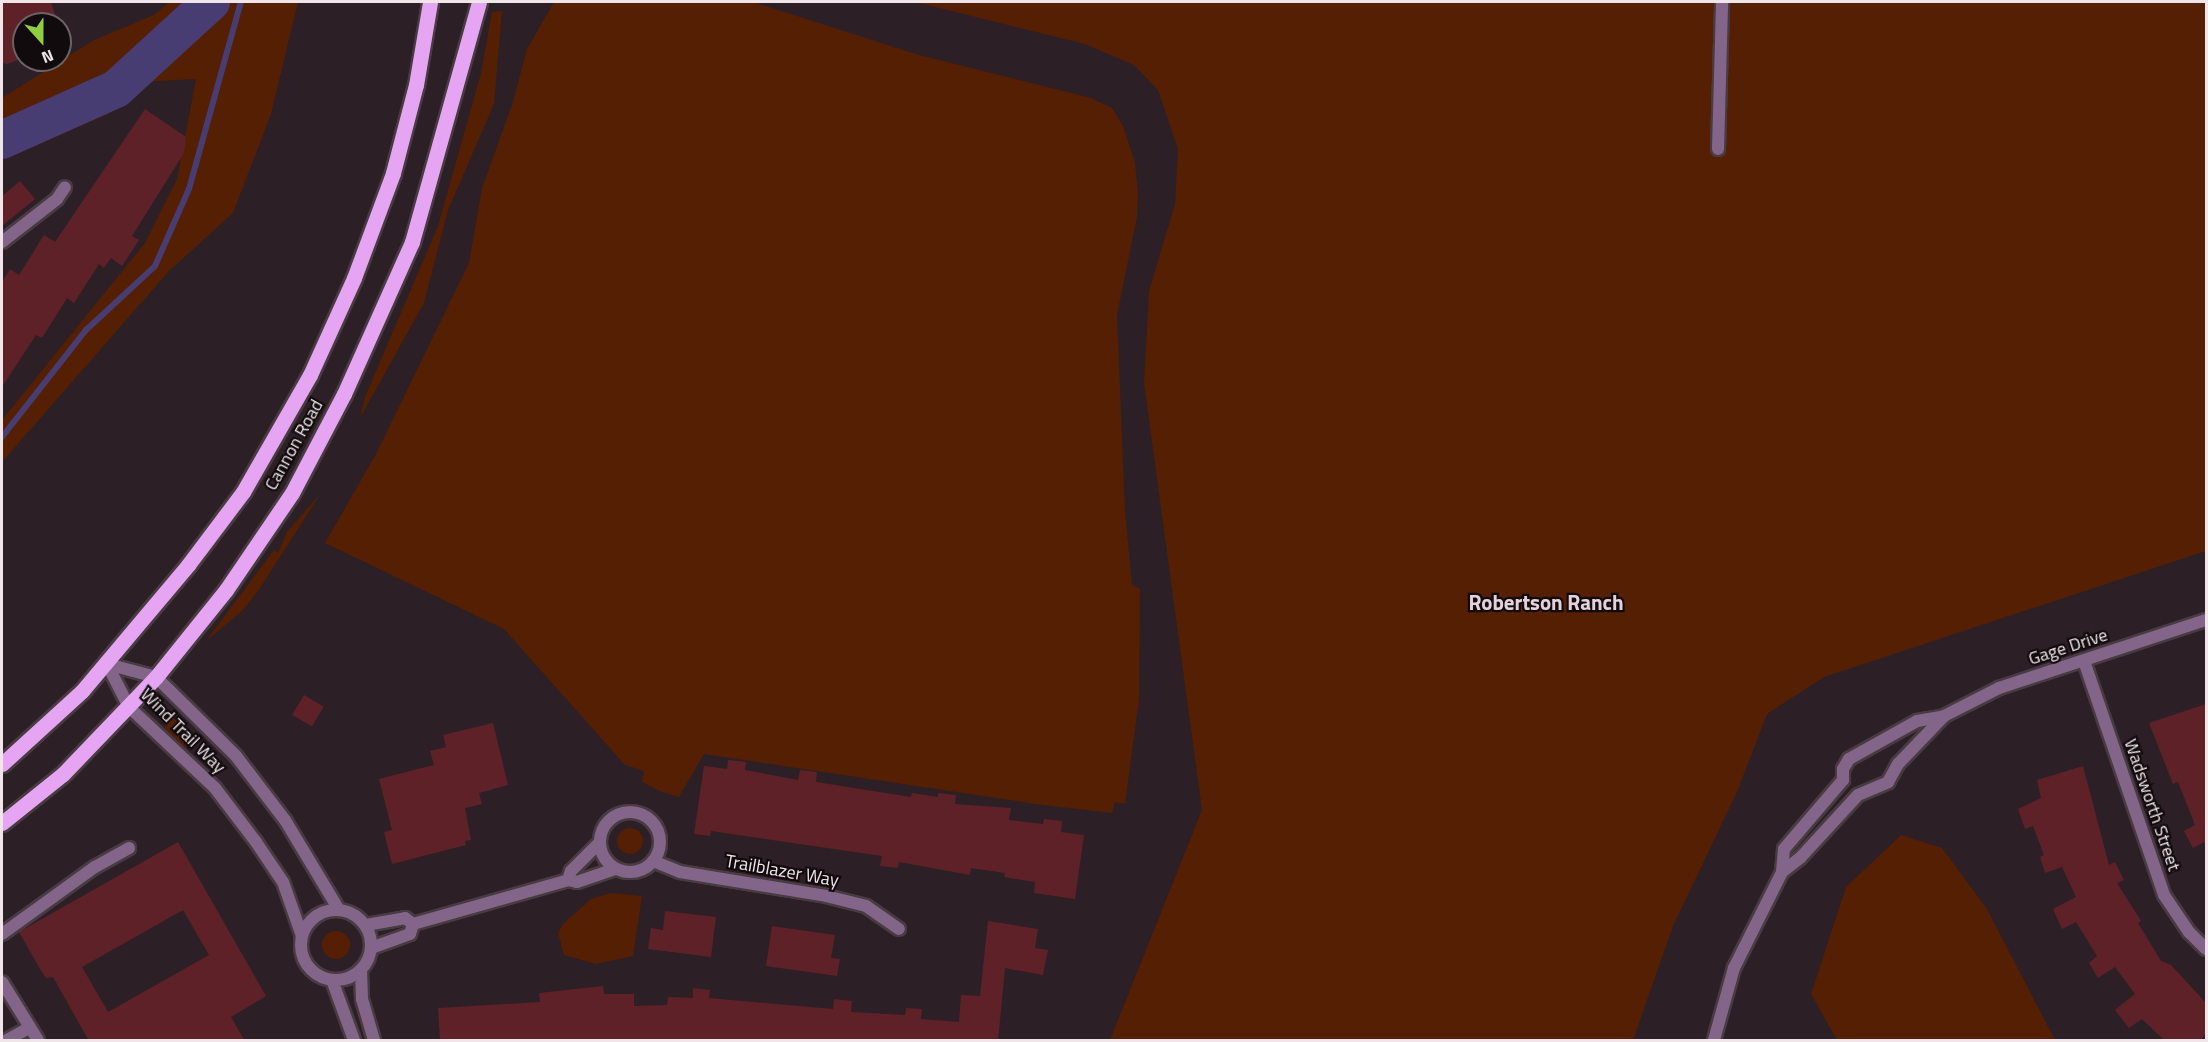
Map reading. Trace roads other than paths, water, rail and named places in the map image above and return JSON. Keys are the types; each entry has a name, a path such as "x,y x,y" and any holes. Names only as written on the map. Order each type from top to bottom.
{"main road":[{"name":"Cannon Road","path":"2,764 107,664 243,492 310,375 354,278 393,173 416,86 430,2"},
{"name":"Cannon Road","path":"2,823 63,774 156,677 226,590 292,493 344,394 412,242 479,2"}],"street":[{"path":"1718,149 1722,2"},
{"path":"2,242 57,199 65,187"},
{"name":"Gage Drive","path":"1714,1041 1734,968 1782,872 1784,849 1843,780 1843,769 1861,750 1883,742 1917,721 1944,716 1999,688 2206,621"},
{"name":"Wadsworth Street","path":"2084,661 2164,895 2189,932 2206,949"},
{"name":"Wind Trail Way","path":"107,664 156,677 236,756 285,819 339,910"},
{"name":"Wind Trail Way","path":"107,664 129,707 215,788 256,842 283,882 302,936 301,948 311,969 332,980"},
{"name":"Gage Drive","path":"1782,872 1801,856 1858,795 1888,782 1898,764 1944,716"},
{"path":"1843,780 1858,795"},
{"path":"413,924 568,880 577,882 615,868 631,873 653,861 660,834 641,814 614,816 602,830 599,843 571,871 568,880"},
{"path":"599,843 615,868"},
{"path":"2,934 95,867 129,848"},
{"name":"Trailblazer Way","path":"653,861 680,872 826,896 866,906 899,929"},
{"path":"302,936 316,916 339,910 366,925 405,918 413,924"},
{"path":"371,948 410,934 413,924"},
{"path":"366,925 371,948 361,970 362,999 374,1041"},
{"path":"354,1041 332,980 361,970"},
{"path":"2,982 38,1041"},
{"path":"7,1041 30,1027"}],"waterway":[{"path":"2,140 116,89 211,2"},
{"path":"2,437 86,330 155,266 189,189 241,2"}],"district":[{"name":"Robertson Ranch","path":"1546,602"}]}
